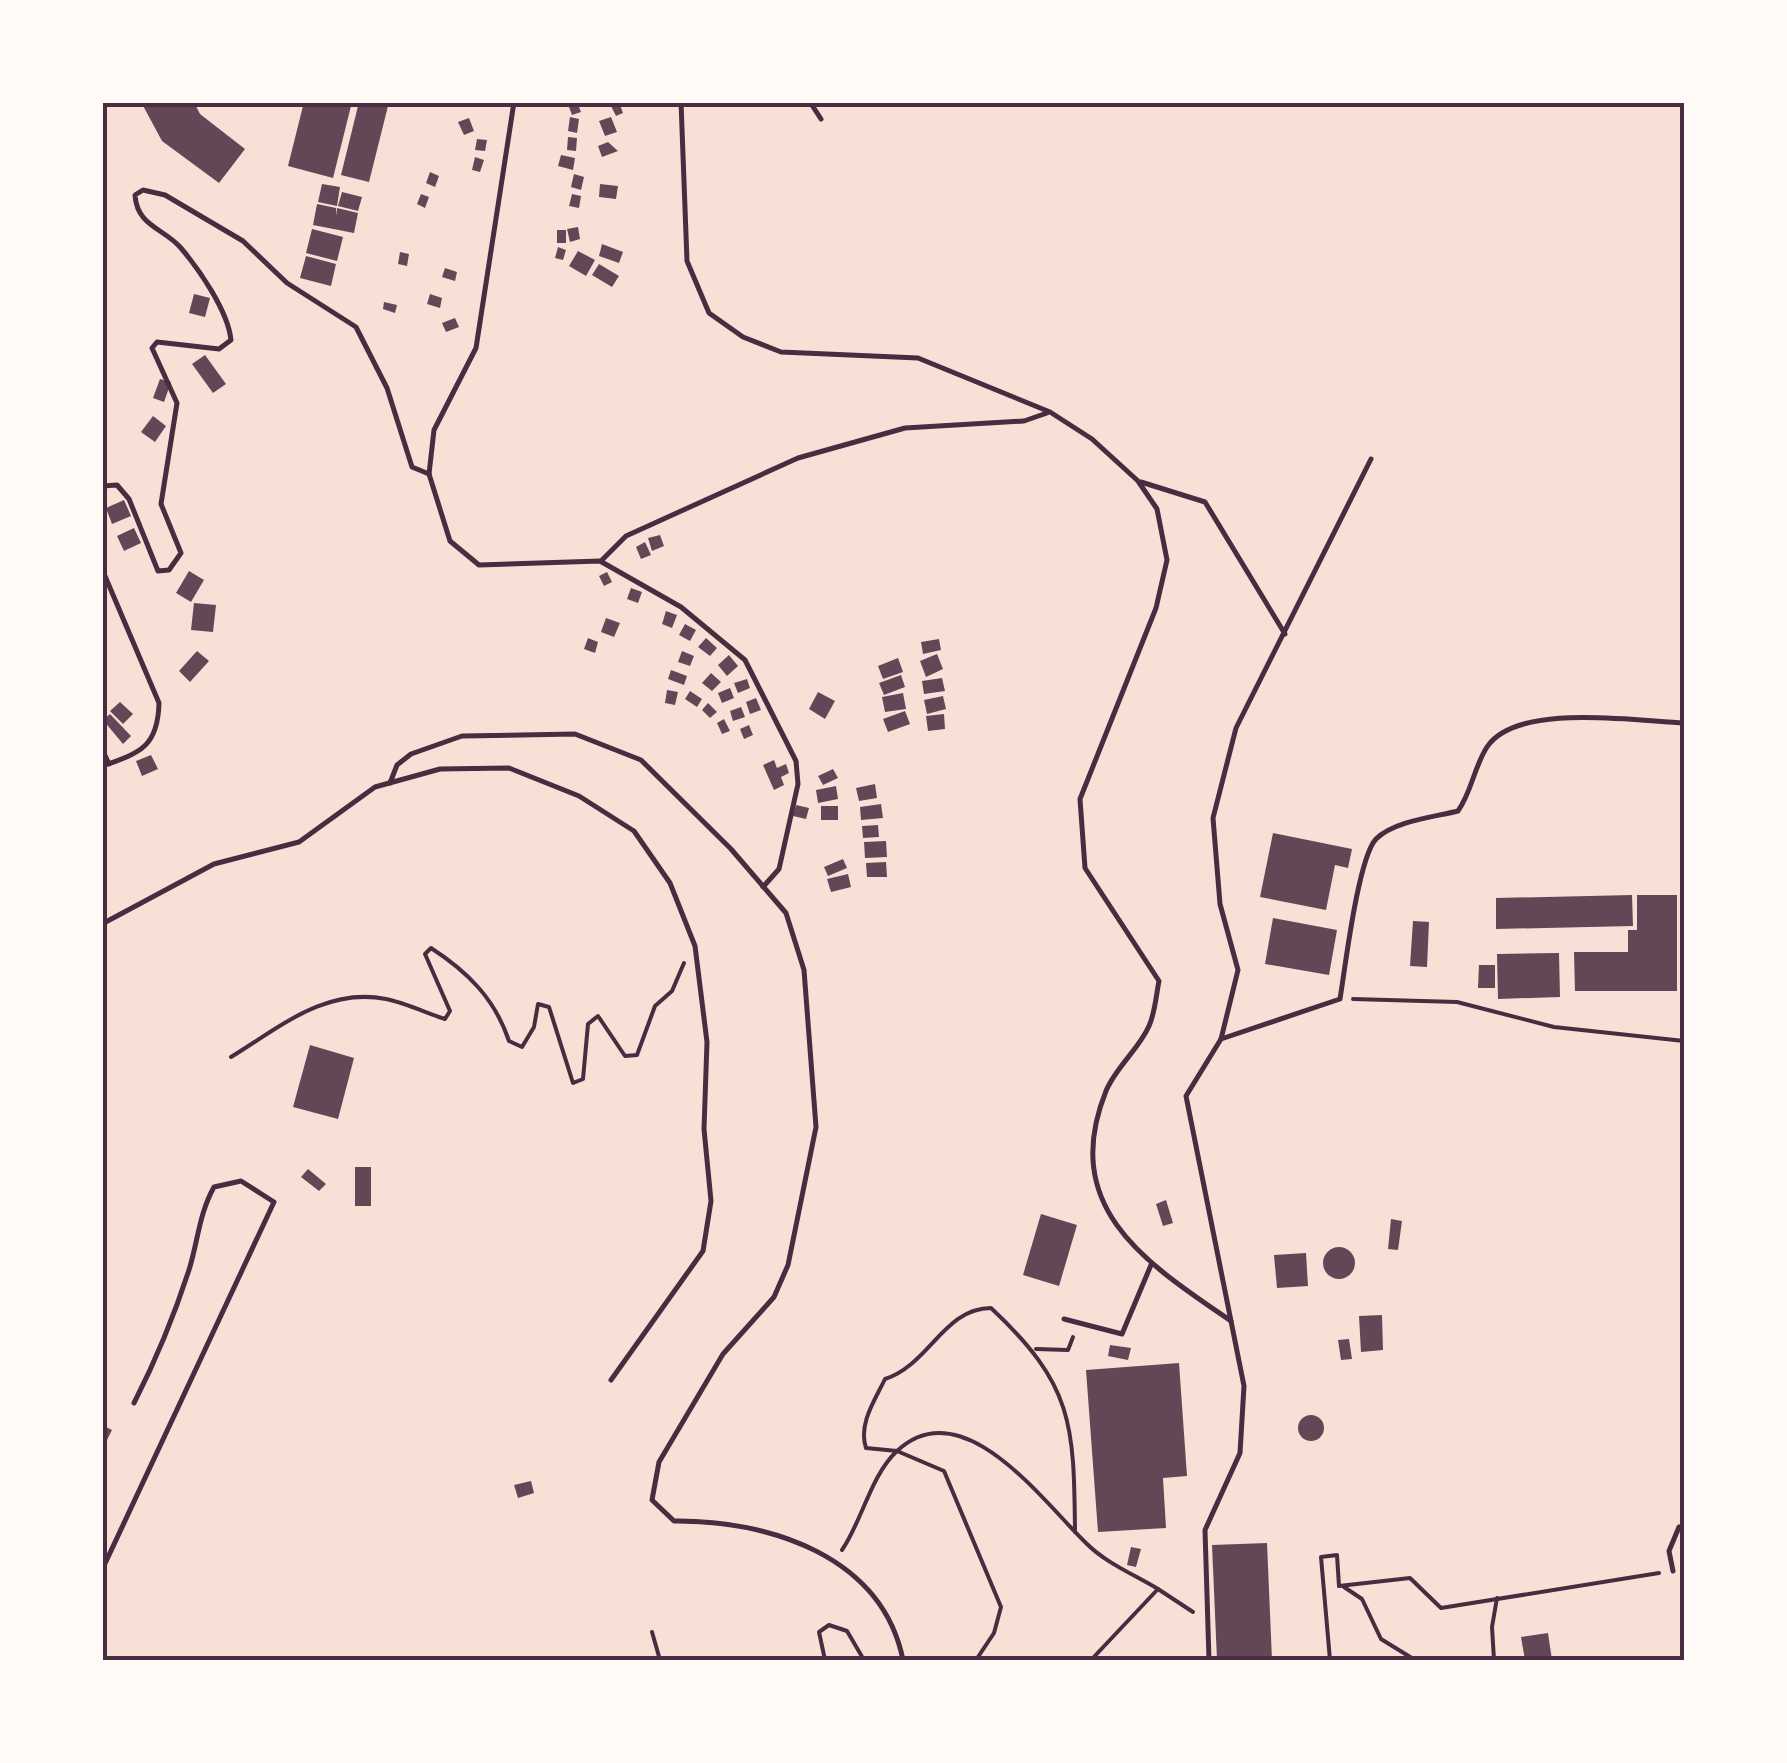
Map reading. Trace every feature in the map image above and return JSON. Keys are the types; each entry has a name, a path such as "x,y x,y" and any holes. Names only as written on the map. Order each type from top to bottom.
{"lane":[{"path":"514,102 476,348 434,430 429,474 450,541 478,565 600,561 681,607 745,660 796,761 798,784 779,869 763,887"},
{"path":"681,102 687,261 709,313 743,337 781,352 918,358 1050,412 1092,439 1138,481 1157,508 1167,560 1156,608 1080,799 1086,868 1159,982 1150,1026 1107,1089 1090,1154 1109,1214 1138,1255 1230,1321"},
{"path":"810,102 821,120"},
{"path":"102,486 117,485 129,499 158,570 169,570 181,553 162,504 177,403 152,348 157,342 172,341 219,349 231,340 210,293 179,246 145,222 136,208 135,195 143,190 165,195 243,241 287,283 356,327 387,388 412,467 429,474"},
{"path":"600,561 626,536 798,458 905,428 1024,421 1050,412"},
{"path":"1209,1660 1204,1530 1240,1453 1244,1386 1186,1096 1221,1039 1238,970 1220,904 1214,818 1236,728 1372,459"},
{"path":"1138,481 1205,502 1285,634"},
{"path":"102,569 159,703 158,726 151,742 132,756 106,765 102,749"},
{"path":"1221,1039 1340,999 1364,864 1376,839 1403,825 1458,811 1470,793 1487,747 1508,728 1564,717 1684,723"},
{"path":"390,783 397,766 411,754 462,736 575,734 641,760 786,913 804,970 816,1127 788,1265 774,1297 723,1354 658,1462 652,1500 674,1521 708,1521 773,1535 836,1558 874,1593 900,1642 904,1660"},
{"path":"102,924 214,864 299,842 375,787 440,769 509,768 579,796 634,831 670,882 695,946 706,1042 704,1128 711,1202 703,1251 611,1380"},
{"path":"102,1570 274,1202 240,1182 214,1187 201,1210 190,1266 155,1361 134,1403"},
{"path":"1064,1320 1122,1334 1151,1265"},
{"path":"1673,1571 1670,1551 1680,1527 1684,1526"}],"path":[{"path":"231,1057 317,1004 348,995 389,999 446,1019 450,1011 425,954 431,948 449,960 499,1009 509,1041 522,1047 534,1027 538,1004 549,1007 573,1083 583,1079 588,1024 598,1016 624,1056 637,1055 655,1006 672,990 695,946"},
{"path":"1340,999 1457,1002 1554,1027 1684,1041"},
{"path":"976,1660 994,1633 1000,1607 944,1471 897,1451 866,1448 863,1440 864,1426 885,1380 908,1372 950,1324 972,1308 992,1308 1035,1349 1061,1393 1074,1466 1076,1532"},
{"path":"1035,1349 1068,1350 1078,1323"},
{"path":"836,1558 859,1526 897,1451 925,1434 952,1432 994,1452 1090,1548 1206,1620"},
{"path":"1330,1660 1321,1557 1337,1555 1339,1586"},
{"path":"1339,1586 1410,1578 1441,1608 1673,1571"},
{"path":"1339,1586 1358,1593 1381,1639 1415,1660"},
{"path":"1091,1660 1158,1590"},
{"path":"1494,1660 1492,1627 1497,1598"},
{"path":"825,1660 818,1632 829,1625 847,1630 864,1660"},
{"path":"652,1632 660,1660"}],"building":[{"path":"141,102 194,102 200,114 245,149 219,183 162,141"},
{"path":"304,102 352,102 333,178 288,166"},
{"path":"359,102 389,102 369,182 341,175"},
{"path":"567,102 577,102 581,112 572,115"},
{"path":"619,102 623,113 616,116 611,106"},
{"path":"570,117 579,119 577,133 568,131"},
{"path":"611,117 617,132 605,136 599,121"},
{"path":"469,118 474,131 464,135 458,122"},
{"path":"568,137 577,138 576,151 567,150"},
{"path":"477,139 487,140 485,151 475,150"},
{"path":"608,142 618,151 602,157 598,146"},
{"path":"561,155 575,158 573,170 558,166"},
{"path":"475,157 484,160 480,172 472,170"},
{"path":"430,172 439,176 435,187 426,183"},
{"path":"574,174 584,177 581,190 571,187"},
{"path":"322,184 340,187 337,206 318,202"},
{"path":"600,184 618,186 616,199 599,197"},
{"path":"342,192 362,197 358,211 338,206"},
{"path":"421,194 429,197 425,208 417,204"},
{"path":"572,194 581,196 579,208 569,206"},
{"path":"317,204 336,208 336,216 337,208 358,213 354,233 313,225"},
{"path":"578,227 580,239 570,242 567,229"},
{"path":"312,229 343,237 337,261 306,253"},
{"path":"557,230 566,230 566,243 557,243"},
{"path":"602,244 623,252 619,263 599,256"},
{"path":"558,247 566,250 563,260 555,258"},
{"path":"578,251 595,260 586,276 569,266"},
{"path":"400,252 409,254 407,266 398,264"},
{"path":"306,256 336,264 331,286 300,278"},
{"path":"599,264 619,276 612,287 592,275"},
{"path":"445,268 457,272 455,281 442,277"},
{"path":"194,294 210,298 205,317 189,313"},
{"path":"430,294 442,298 440,308 427,304"},
{"path":"384,302 397,305 395,313 383,309"},
{"path":"455,318 459,327 446,332 442,323"},
{"path":"205,355 226,384 213,393 192,364"},
{"path":"160,379 171,382 164,402 153,398"},
{"path":"153,416 166,426 155,442 141,432"},
{"path":"124,500 131,516 112,524 106,508"},
{"path":"134,528 141,543 124,551 117,536"},
{"path":"660,535 664,546 652,551 648,538"},
{"path":"645,542 651,555 641,559 636,547"},
{"path":"189,571 204,580 191,602 176,593"},
{"path":"607,572 612,582 604,586 599,576"},
{"path":"631,588 642,592 638,603 627,599"},
{"path":"194,603 216,605 213,632 191,630"},
{"path":"666,611 677,615 672,628 662,624"},
{"path":"606,618 620,623 614,637 601,632"},
{"path":"685,624 696,630 690,641 679,635"},
{"path":"588,638 598,642 595,653 584,649"},
{"path":"706,638 717,648 710,656 698,647"},
{"path":"939,639 941,650 923,654 921,642"},
{"path":"197,651 209,661 190,682 179,671"},
{"path":"682,651 694,656 690,666 678,662"},
{"path":"937,654 943,669 926,677 920,661"},
{"path":"729,655 738,666 727,676 718,665"},
{"path":"898,658 903,672 883,679 878,666"},
{"path":"671,670 687,676 684,685 668,679"},
{"path":"711,673 721,682 712,691 702,683"},
{"path":"901,675 905,687 884,695 879,683"},
{"path":"942,678 945,691 924,694 922,681"},
{"path":"747,679 750,688 738,693 734,683"},
{"path":"730,688 734,698 722,703 718,693"},
{"path":"667,690 678,692 675,705 665,703"},
{"path":"690,691 702,699 697,707 685,699"},
{"path":"818,692 835,701 825,719 809,709"},
{"path":"903,693 906,709 885,712 882,697"},
{"path":"943,696 946,709 927,714 924,700"},
{"path":"756,698 761,710 750,714 746,702"},
{"path":"120,702 133,714 123,724 110,711"},
{"path":"708,703 717,712 710,718 702,710"},
{"path":"741,707 745,717 733,721 730,711"},
{"path":"905,711 910,724 888,732 883,719"},
{"path":"110,714 131,736 123,744 103,720"},
{"path":"944,714 945,729 928,731 926,716"},
{"path":"724,719 730,731 722,734 717,723"},
{"path":"749,725 753,735 744,739 740,729"},
{"path":"151,755 158,769 142,776 136,761"},
{"path":"774,760 777,768 786,764 789,773 781,777 784,785 774,790 763,765"},
{"path":"833,769 838,778 823,785 818,776"},
{"path":"875,784 877,798 859,801 856,788"},
{"path":"836,786 838,799 818,803 816,790"},
{"path":"881,804 883,818 861,820 860,807"},
{"path":"796,805 809,808 806,819 793,816"},
{"path":"821,806 838,806 838,820 821,820"},
{"path":"878,825 879,837 863,838 862,826"},
{"path":"1273,833 1352,849 1348,868 1335,865 1326,910 1260,897"},
{"path":"886,841 887,857 865,858 864,842"},
{"path":"843,859 847,868 828,876 824,867"},
{"path":"886,862 887,877 867,877 866,863"},
{"path":"848,874 851,887 831,892 827,879"},
{"path":"1632,895 1633,926 1496,929 1496,898"},
{"path":"1637,895 1677,895 1677,991 1575,991 1574,952 1628,952 1628,930 1637,930"},
{"path":"1273,918 1337,930 1329,975 1265,964"},
{"path":"1413,921 1429,922 1427,967 1410,966"},
{"path":"1559,953 1560,997 1498,999 1497,954"},
{"path":"1479,965 1495,965 1495,988 1478,988"},
{"path":"310,1045 354,1058 338,1119 293,1107"},
{"path":"355,1167 371,1167 371,1206 355,1206"},
{"path":"308,1169 326,1184 319,1191 301,1177"},
{"path":"1166,1200 1173,1223 1163,1226 1156,1204"},
{"path":"1041,1214 1077,1225 1059,1286 1023,1275"},
{"path":"1391,1219 1402,1221 1398,1250 1388,1249"},
{"path":"1339,1247 1351,1251 1355,1263 1351,1275 1339,1279 1327,1275 1323,1263 1327,1251"},
{"path":"1306,1253 1308,1286 1277,1288 1274,1255"},
{"path":"1382,1315 1383,1350 1361,1352 1359,1316"},
{"path":"1349,1339 1352,1359 1341,1360 1338,1340"},
{"path":"1110,1345 1131,1348 1128,1360 1108,1356"},
{"path":"1179,1363 1187,1476 1163,1478 1166,1528 1098,1532 1086,1370"},
{"path":"1311,1415 1321,1418 1321,1438 1311,1441 1301,1438 1298,1428 1301,1418"},
{"path":"102,1425 112,1430 102,1450"},
{"path":"531,1481 534,1493 518,1498 514,1485"},
{"path":"1267,1543 1272,1660 1217,1660 1212,1545"},
{"path":"1131,1547 1141,1549 1136,1567 1127,1565"},
{"path":"1548,1633 1552,1660 1525,1660 1521,1637"}]}
